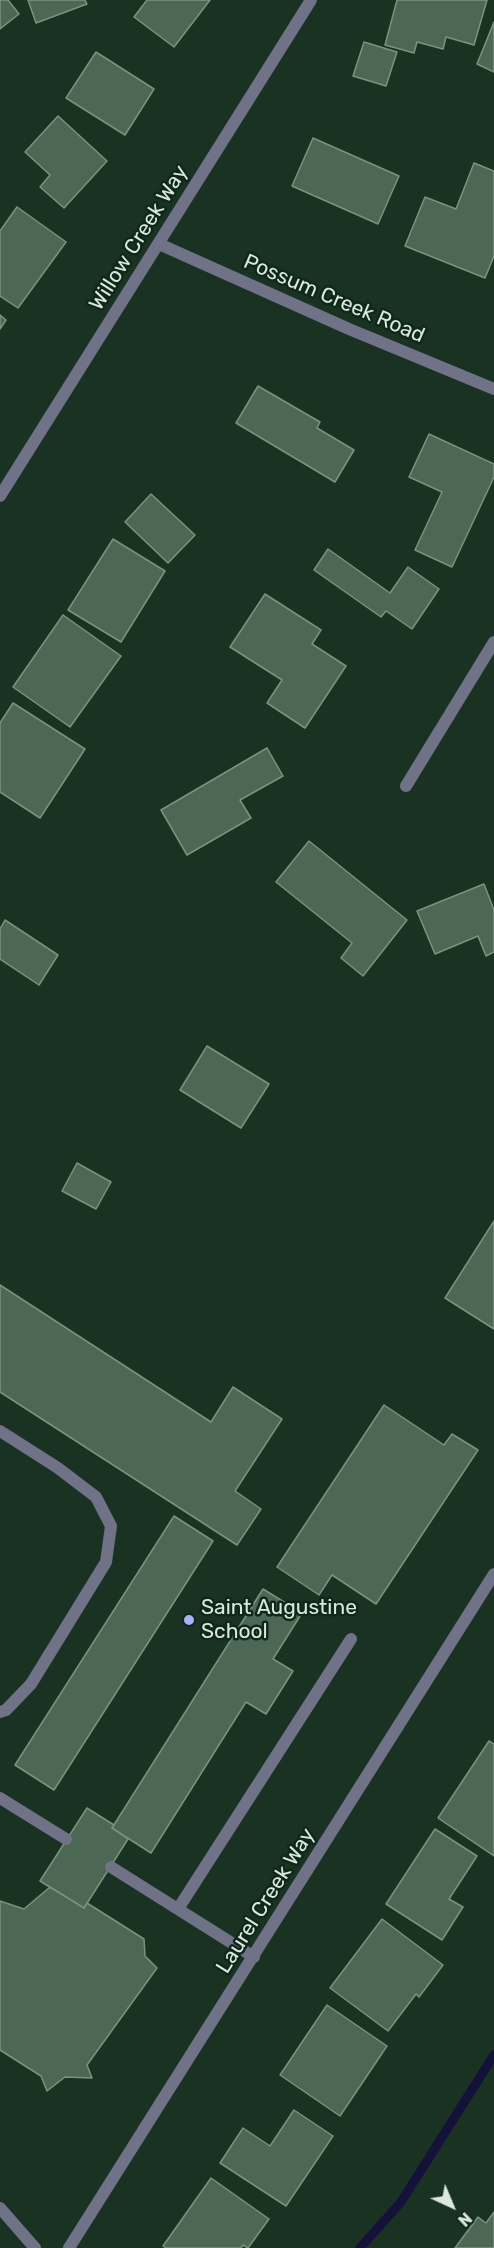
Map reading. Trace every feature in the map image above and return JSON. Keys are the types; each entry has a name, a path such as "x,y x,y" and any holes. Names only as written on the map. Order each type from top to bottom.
{"street":[{"name":"Willow Creek Way","path":"0,496 311,0"},
{"name":"Possum Creek Road","path":"159,244 349,328 494,388"},
{"path":"406,786 494,642"},
{"path":"0,1431 58,1468 96,1497 111,1526 106,1562 31,1684 6,1710 0,1712"},
{"name":"Laurel Creek Way","path":"69,2248 494,1574"},
{"path":"178,1910 351,1639"},
{"path":"0,1797 66,1839"},
{"path":"111,1867 254,1957"},
{"path":"0,2208 35,2248"}],"building":[{"path":"0,0 8,0 19,14 0,29"},
{"path":"28,0 85,0 87,4 36,23"},
{"path":"147,0 210,0 174,47 134,17"},
{"path":"397,0 487,0 474,45 446,37 443,49 417,42 414,53 385,45"},
{"path":"494,22 494,72 477,64"},
{"path":"364,42 397,52 386,86 353,76"},
{"path":"96,52 154,89 125,135 66,98"},
{"path":"58,116 107,161 64,208 40,187 50,175 25,152"},
{"path":"313,138 399,176 378,224 292,186"},
{"path":"474,163 494,171 494,256 485,278 405,246 425,197 456,209"},
{"path":"17,207 66,242 18,308 0,296 0,231"},
{"path":"0,315 6,320 0,329"},
{"path":"258,386 320,422 317,428 354,450 335,482 236,423"},
{"path":"429,434 494,464 494,477 452,567 415,550 442,492 409,477"},
{"path":"151,494 195,535 168,563 125,522"},
{"path":"113,539 165,571 121,642 68,610"},
{"path":"328,549 390,593 408,567 439,589 412,629 386,611 381,617 314,570"},
{"path":"265,594 321,630 312,644 346,666 305,728 267,703 282,680 230,647"},
{"path":"63,615 121,656 70,727 13,687"},
{"path":"13,703 85,749 40,818 0,792 0,723"},
{"path":"267,748 283,776 240,800 251,818 187,855 161,810"},
{"path":"309,841 407,920 363,976 341,958 352,943 276,882"},
{"path":"484,884 494,910 494,952 486,956 478,936 435,954 417,911"},
{"path":"5,920 58,955 39,985 0,959 0,929"},
{"path":"207,1046 269,1084 241,1128 180,1090"},
{"path":"77,1163 111,1182 96,1209 62,1191"},
{"path":"494,1221 494,1329 445,1298"},
{"path":"0,1285 211,1422 233,1387 282,1419 235,1491 261,1509 237,1545 0,1392"},
{"path":"384,1405 444,1445 452,1434 478,1450 376,1604 332,1575 319,1595 277,1567"},
{"path":"174,1516 213,1541 54,1790 15,1765"},
{"path":"263,1589 302,1613 273,1659 293,1671 266,1714 246,1702 151,1853 112,1828"},
{"path":"489,1741 494,1744 494,1856 438,1818"},
{"path":"87,1808 114,1825 112,1828 128,1839 84,1908 40,1881"},
{"path":"435,1829 477,1856 449,1899 463,1907 442,1940 386,1904"},
{"path":"50,1887 84,1908 87,1903 144,1939 145,1956 157,1968 87,2065 92,2078 65,2077 47,2091 41,2076 0,2050 0,1901 24,1909"},
{"path":"382,1919 443,1965 419,1997 416,1994 388,2031 330,1988"},
{"path":"327,2005 387,2046 340,2116 280,2075"},
{"path":"294,2110 333,2136 286,2206 220,2163 243,2128 270,2146"},
{"path":"211,2178 269,2219 248,2248 243,2245 241,2248 166,2248 163,2246"},
{"path":"494,2212 494,2248 455,2248 478,2217 486,2223"}],"waterway":[{"path":"360,2248 401,2202 494,2055"}],"place":[{"name":"Saint Augustine School","path":"189,1620"}]}
